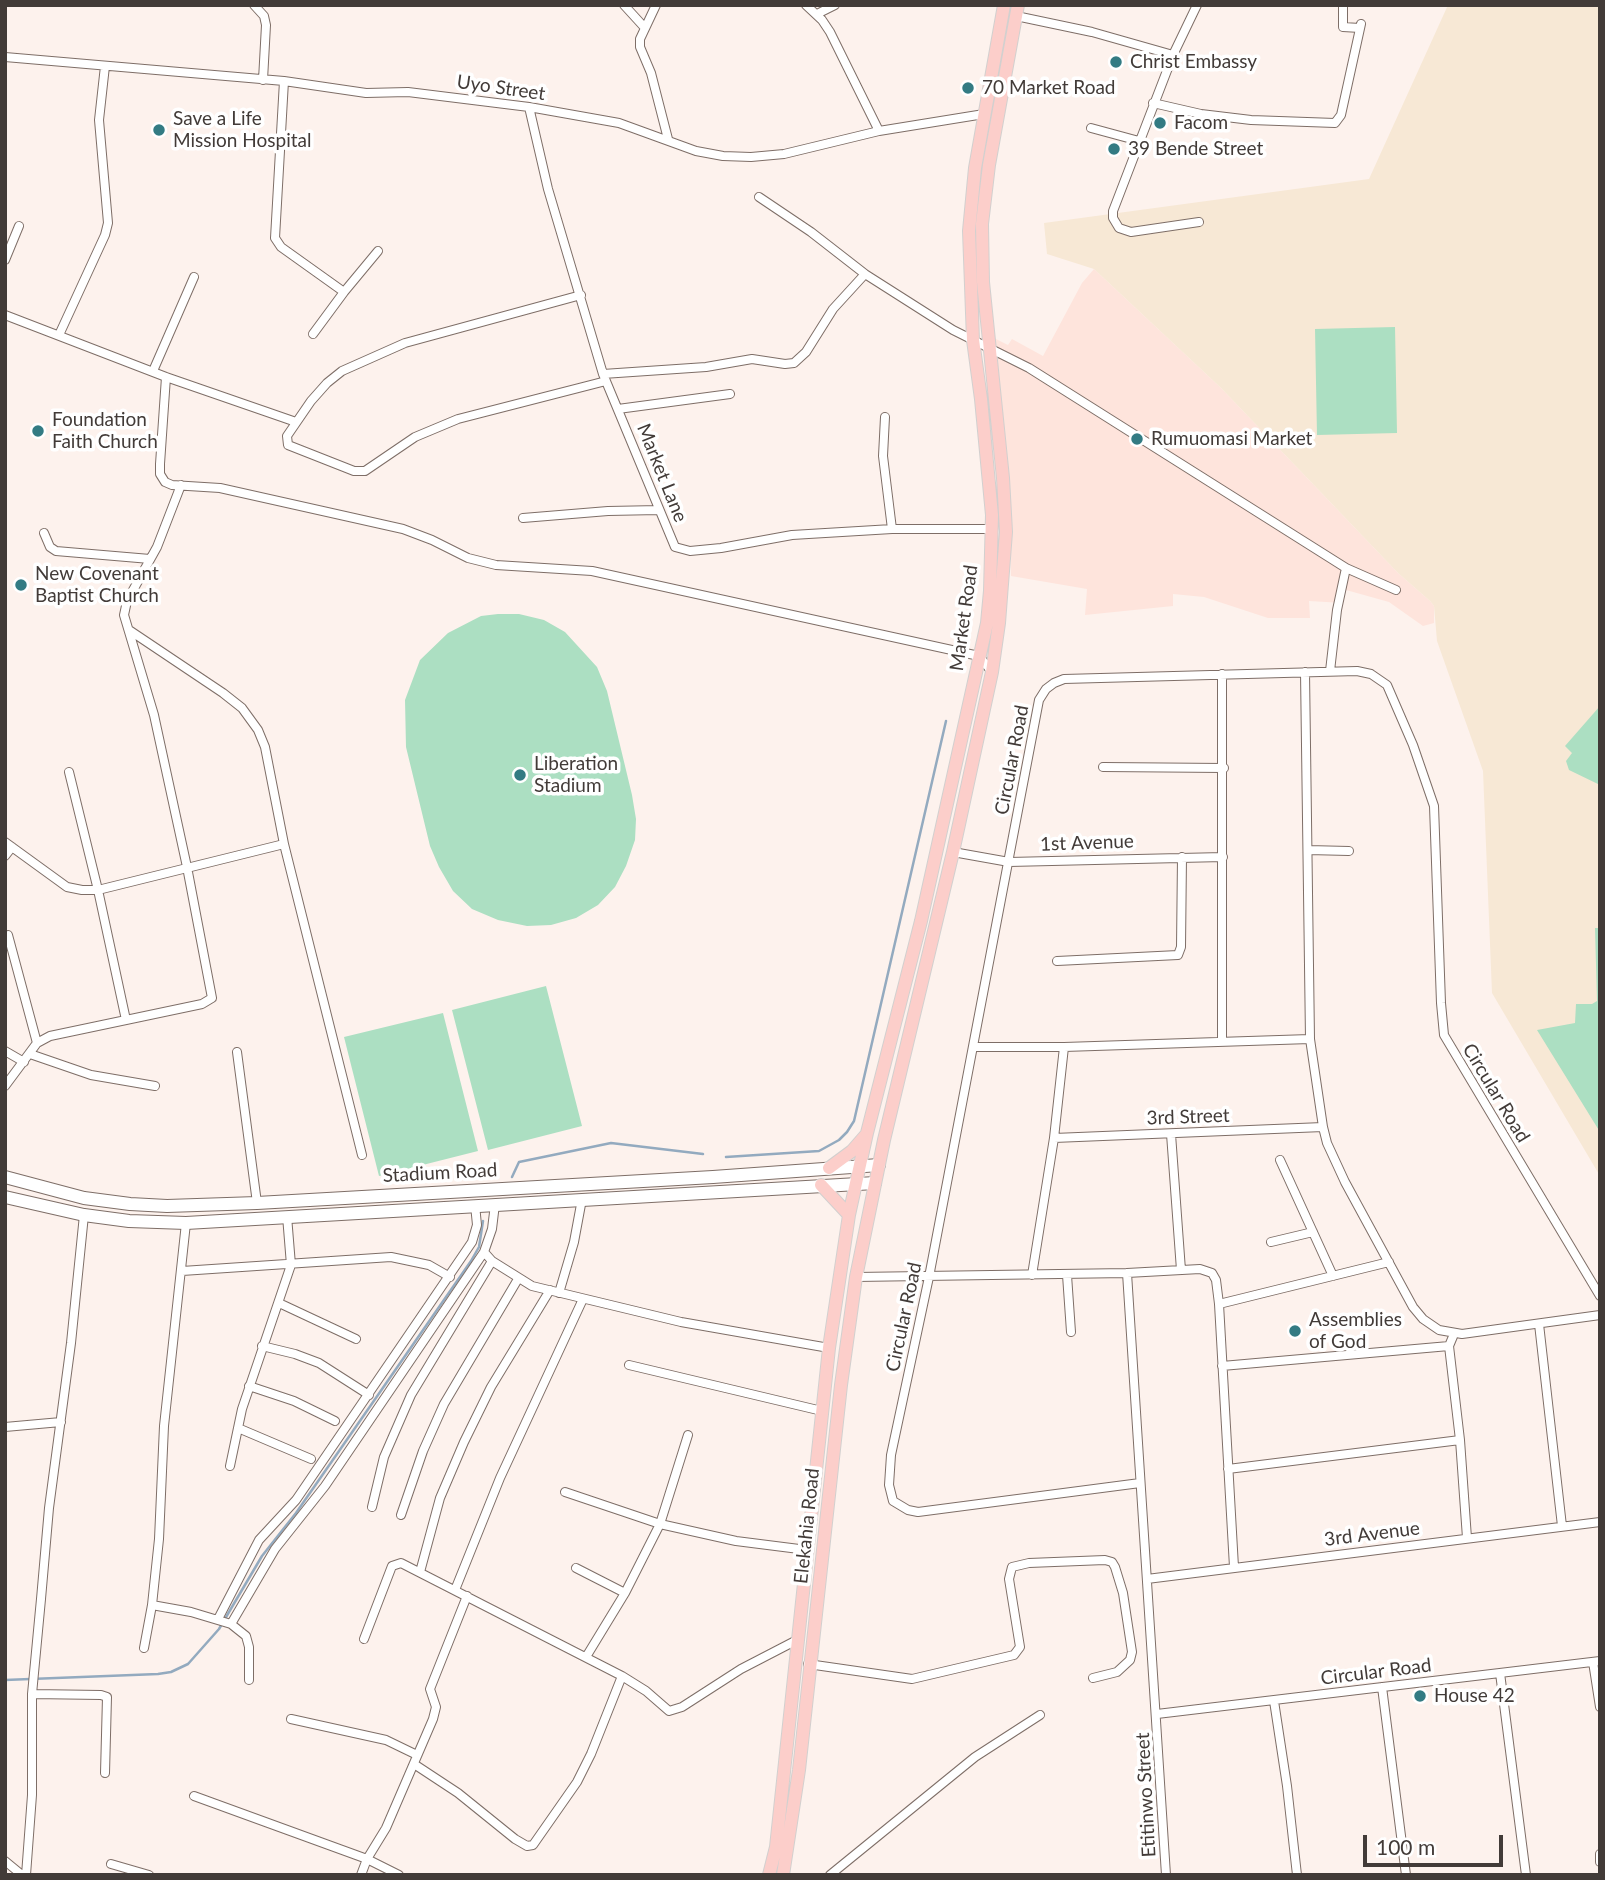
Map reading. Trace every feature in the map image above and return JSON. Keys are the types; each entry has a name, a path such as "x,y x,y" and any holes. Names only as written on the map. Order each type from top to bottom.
{"main road":[{"name":"Market Road","path":"856,1184 920,921 987,623 992,529 973,340 969,231 973,180 1004,5"},
{"name":"Market Road","path":"875,1183 953,852 992,672 1003,592 1006,532 983,272 983,214 989,164 1017,11"},
{"path":"828,1168 852,1151 867,1133"},
{"name":"Stadium Road","path":"9,1179 83,1198 167,1206 257,1203 879,1165"},
{"path":"6,1197 9,1179"},
{"name":"Stadium Road","path":"6,1197 84,1215 129,1221 186,1223 875,1183"},
{"name":"Elekahia Road","path":"783,1875 790,1839 811,1665 841,1385 856,1277 875,1183"},
{"name":"Elekahia Road","path":"769,1875 776,1847 829,1348 856,1184"},
{"path":"821,1185 849,1215"}],"street":[{"path":"254,5 264,16 266,25 264,80"},
{"path":"624,5 645,28"},
{"path":"656,5 640,47 651,73 668,139"},
{"path":"806,5 817,14 830,32 880,131"},
{"path":"817,14 835,5"},
{"path":"1197,5 1153,103 1113,211 1113,218 1119,228 1130,232 1199,222"},
{"path":"1153,103 1201,114 1251,120 1335,123 1341,116 1361,26 1343,26 1343,5"},
{"path":"1017,11 1173,55"},
{"name":"Uyo Street","path":"5,57 284,81 366,93 408,92 529,107 619,123 696,151 723,156 785,154 880,131 985,114"},
{"path":"59,335 106,235 108,223 99,120 105,66"},
{"path":"284,81 274,233 276,243 344,292"},
{"name":"Market Lane","path":"529,107 548,189 605,378 675,547 682,550 721,548 792,535 892,529 992,529"},
{"path":"1091,128 1139,141"},
{"path":"759,197 811,232 865,274 973,340 1029,368 1346,568 1396,590"},
{"path":"5,260 19,226"},
{"path":"313,334 379,251"},
{"path":"581,295 405,343 342,371 327,383 296,422 287,436 288,445 354,471 365,471 415,437 458,419 605,378 752,359 794,363 806,352 833,309 865,274"},
{"path":"153,372 194,277"},
{"path":"5,315 166,377 296,422"},
{"path":"166,377 160,474 165,482 220,488 403,529 468,558 496,565 592,571 979,656 992,672"},
{"path":"618,409 730,394"},
{"path":"885,417 883,456 892,529"},
{"path":"5,1086 37,1043 50,1037 202,1004 212,998 154,715 124,615 125,606 168,522 181,485"},
{"path":"523,518 659,510"},
{"path":"44,533 50,547 57,551 150,559"},
{"path":"1330,671 1337,610 1346,568"},
{"path":"129,631 223,693 251,719 265,747 284,844 362,1155"},
{"name":"Circular Road","path":"1140,1483 918,1512 892,1501 889,1485 889,1467 929,1278 1039,700 1054,682 1064,679 1330,671 1371,674 1380,679 1392,694 1434,806 1444,1035 1600,1296"},
{"path":"1305,672 1310,1040 1327,1143 1353,1199 1413,1307 1438,1330 1454,1334 1500,1330 1600,1315"},
{"path":"1222,674 1222,1041"},
{"path":"1103,767 1224,768"},
{"path":"69,772 126,1020"},
{"path":"5,856 9,845 67,887 98,890 284,844"},
{"path":"1308,850 1349,851"},
{"name":"1st Avenue","path":"953,852 1009,862 1223,857"},
{"path":"1057,961 1178,955 1181,947 1182,857"},
{"path":"8,935 37,1043"},
{"path":"974,1047 1064,1048 1310,1040"},
{"path":"1032,1275 1054,1138 1064,1048"},
{"path":"5,1051 24,1062"},
{"path":"237,1052 257,1203"},
{"path":"30,1054 91,1075 155,1086"},
{"name":"3rd Street","path":"1054,1138 1323,1127"},
{"path":"1171,1134 1181,1270"},
{"path":"1280,1160 1333,1276"},
{"path":"420,1572 440,1498 464,1442 491,1387 555,1292 575,1242 582,1199"},
{"path":"231,1624 275,1549 325,1486 484,1252 492,1230 495,1204"},
{"path":"218,1619 259,1539 296,1500 450,1277 475,1236 475,1205"},
{"path":"24,1875 32,1795 34,1670 49,1508 84,1215"},
{"path":"230,1466 249,1386 291,1265 287,1216"},
{"path":"144,1648 152,1605 160,1527 164,1426 186,1223"},
{"path":"1272,1242 1313,1232"},
{"path":"484,1252 518,1279 555,1292 681,1322 829,1348"},
{"path":"182,1271 391,1257 429,1265 450,1277"},
{"path":"372,1507 384,1457 411,1395 492,1261"},
{"path":"1219,1304 1389,1262"},
{"path":"856,1277 1067,1275 1200,1269 1212,1273 1216,1280 1219,1304 1234,1567"},
{"name":"Etitinwo Street","path":"1127,1273 1166,1875"},
{"path":"1067,1275 1071,1332"},
{"path":"401,1515 423,1451 444,1404 518,1279"},
{"path":"455,1590 500,1478 583,1299"},
{"path":"279,1303 356,1339"},
{"path":"1539,1324 1562,1527"},
{"path":"1454,1334 1449,1346 1460,1440 1466,1538"},
{"path":"262,1346 319,1363 369,1395"},
{"path":"1222,1366 1449,1346"},
{"path":"629,1365 822,1411"},
{"path":"249,1386 294,1401 335,1421"},
{"path":"5,1427 61,1422"},
{"path":"238,1428 311,1459"},
{"path":"586,1657 625,1593 660,1524 688,1435"},
{"path":"1228,1469 1460,1440"},
{"path":"565,1492 660,1524 736,1541 807,1550"},
{"name":"3rd Avenue","path":"1147,1579 1600,1521"},
{"path":"795,1661 912,1679 1014,1655 1020,1647 1009,1579 1013,1567 1029,1563 1105,1560 1112,1562 1115,1567 1123,1592 1132,1652 1130,1660 1117,1672 1093,1678"},
{"path":"364,1639 392,1566 401,1563 622,1676 672,1711 741,1669 797,1640"},
{"path":"576,1568 625,1593"},
{"path":"361,1875 386,1828 436,1707 430,1689 467,1596"},
{"path":"152,1605 231,1624 246,1636 249,1647 249,1680"},
{"path":"1596,1662 1600,1707"},
{"name":"Circular Road","path":"1157,1714 1596,1662"},
{"path":"1500,1673 1526,1875"},
{"path":"414,1764 458,1793 516,1839 527,1846 533,1845 577,1782 592,1754 622,1676"},
{"path":"1382,1687 1406,1875"},
{"path":"33,1690 101,1695 107,1698 105,1773"},
{"path":"1274,1701 1297,1875"},
{"path":"830,1875 975,1757 1040,1715"},
{"path":"291,1719 386,1740 417,1755"},
{"path":"194,1796 368,1858 398,1875"},
{"path":"1600,1854 1600,1862"},
{"path":"5,1861 24,1875"},
{"path":"111,1864 149,1875"}],"shaded area":[{"path":"1448,5 1600,5 1600,1176 1492,993 1483,771 1437,641 1434,606 1398,573 1221,388 1094,269 1047,254 1044,223 1369,179"},
{"name":"Rumuomasi Market","path":"1094,269 1221,388 1398,573 1430,601 1434,606 1434,623 1423,626 1389,602 1346,590 1343,603 1309,601 1310,618 1268,618 1204,597 1173,594 1173,606 1085,615 1087,589 1011,576 1008,477 994,338 1008,345 1012,339 1043,356 1082,283"}],"green space":[{"path":"1395,327 1397,433 1317,435 1315,329"},
{"path":"519,614 544,620 565,632 597,667 607,691 632,795 636,819 635,840 615,887 598,905 576,918 551,925 527,926 498,920 472,909 453,891 430,846 406,747 405,700 420,660 448,633 481,616"},
{"path":"1600,706 1600,785 1569,770 1566,761 1572,753 1565,746"},
{"path":"1595,928 1600,928 1600,1132 1537,1030 1575,1023 1576,1004 1592,1004 1597,1001"},
{"path":"546,986 582,1126 488,1150 452,1010"},
{"path":"443,1013 478,1151 379,1176 344,1037"}],"waterway":[{"path":"726,1157 819,1151 839,1140 854,1121 946,721"},
{"path":"512,1177 519,1162 611,1143 703,1154"},
{"path":"5,1680 158,1674 171,1672 188,1664 219,1629 262,1556 296,1513 471,1261 479,1247 483,1221"}],"place":[{"name":"Christ Embassy","path":"1116,62"},
{"name":"70 Market Road","path":"968,88"},
{"name":"Facom","path":"1160,123"},
{"name":"Save a Life Mission Hospital","path":"159,130"},
{"name":"39 Bende Street","path":"1114,149"},
{"name":"Foundation Faith Church","path":"38,431"},
{"name":"Rumuomasi Market","path":"1137,439"},
{"name":"New Covenant Baptist Church","path":"21,585"},
{"name":"Liberation Stadium","path":"520,775"},
{"name":"Assemblies of God","path":"1295,1331"},
{"name":"House 42","path":"1420,1696"}]}
